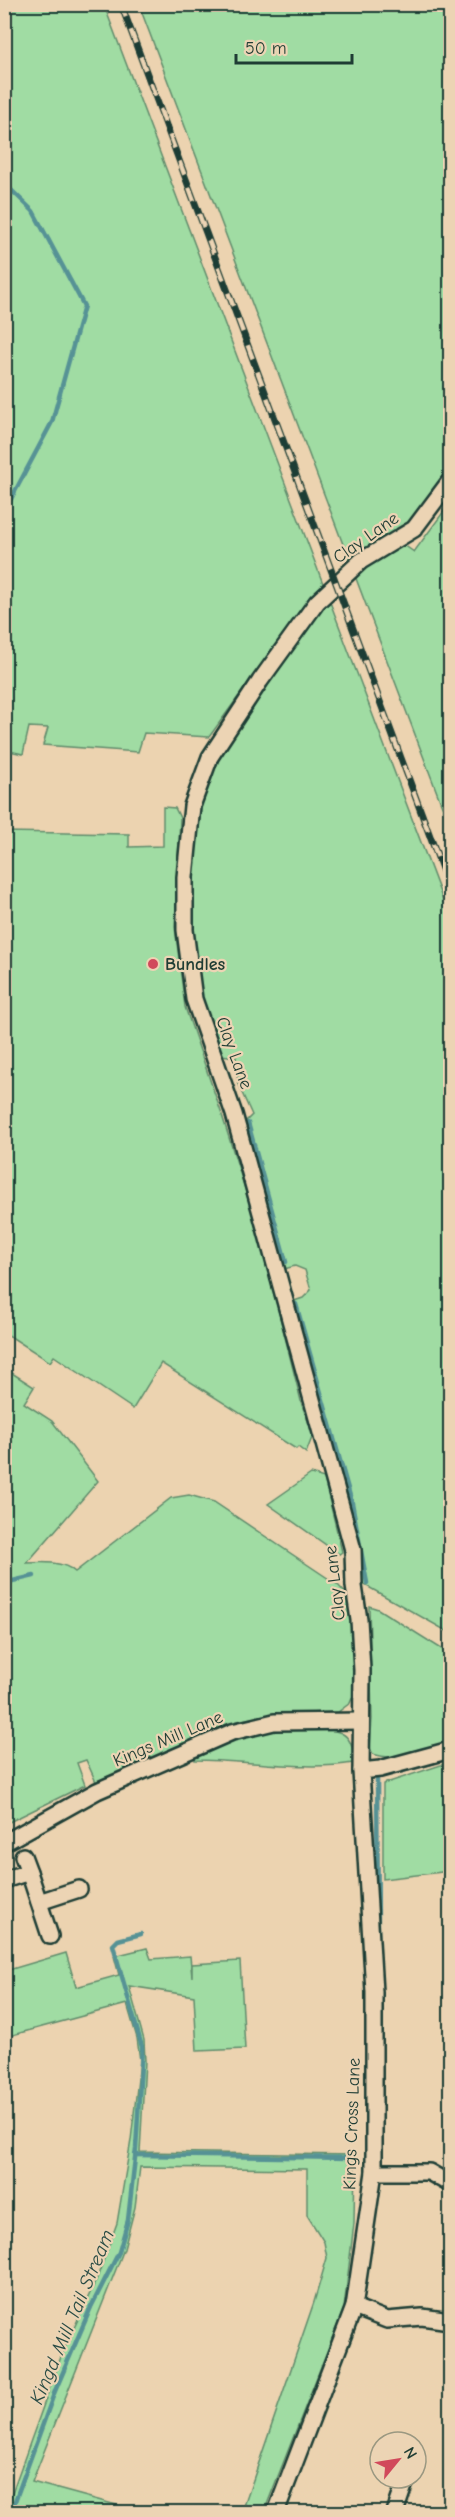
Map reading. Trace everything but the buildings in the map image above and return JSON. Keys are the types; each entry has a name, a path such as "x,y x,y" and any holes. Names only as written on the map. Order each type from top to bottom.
{"street":[{"name":"Clay Lane","path":"361,1721 362,1671 353,1550 234,1114 194,999 185,930 185,877 192,806 210,757 317,602 361,561 414,529 450,481"},
{"name":"Kings Mill Lane","path":"4,1843 97,1791 232,1732 255,1725 290,1720 361,1721"},
{"name":"Kings Cross Lane","path":"276,2512 354,2307 374,2172 374,1992 361,1771 361,1721"},
{"path":"361,1771 380,1769 450,1750"},
{"path":"23,1856 50,1936"},
{"path":"4,1880 29,1872"},
{"path":"39,1902 79,1889"},
{"path":"374,2172 429,2172 449,2177"},
{"path":"354,2307 387,2320 422,2317 450,2321"},
{"path":"395,2512 403,2490"}],"green space":[{"path":"5,5 104,5 450,919 450,1633 363,1584 348,1497 291,1302 303,1298 311,1290 305,1270 295,1266 284,1269 243,1124 252,1115 238,1084 236,1057 221,1055 199,986 193,941 192,895 204,789 216,761 235,728 291,652 284,634 209,737 144,733 138,752 43,745 48,728 29,727 23,754 5,750"},
{"path":"139,5 450,5 450,465 410,521 397,528 404,545 414,552 450,503 450,827"},
{"path":"163,807 175,808 180,818 175,927 185,1007 260,1237 302,1405 313,1435 306,1453 298,1447 296,1449 161,1363 133,1409 54,1356 50,1362 5,1333 4,832 129,834 129,847 163,846"},
{"path":"4,1368 34,1387 24,1403 52,1421 98,1481 27,1563 59,1564 75,1572 171,1498 189,1495 214,1502 338,1585 347,1595 352,1623 356,1689 350,1703 338,1712 272,1714 242,1720 201,1736 103,1781 96,1782 86,1760 77,1763 85,1785 5,1824"},
{"path":"311,1474 324,1478 342,1552 339,1554 268,1504"},
{"path":"369,1606 378,1609 448,1653 450,1645 450,1744 402,1756 373,1754 370,1748 372,1719"},
{"path":"307,1728 326,1729 347,1737 351,1743 353,1763 296,1766 195,1760 195,1756 224,1743 250,1735"},
{"path":"450,1762 450,1871 383,1879 383,1784"},
{"path":"147,1948 151,1959 190,1956 192,1977 192,1964 240,1961 245,2049 197,2051 194,1996 129,1986 144,2040 140,2152 355,2155 354,2223 344,2308 264,2512 242,2512 327,2258 324,2242 307,2215 307,2169 140,2167 135,2207 124,2249 32,2482 142,2512 5,2512 62,2354 97,2278 117,2223 131,2140 140,2061 137,2038 127,2004 5,2037 5,1971 66,1953 76,1987 119,1975 114,1956"}],"waterway":[{"path":"4,183 33,211 84,306 52,422 4,512"},
{"path":"248,1123 286,1262"},
{"path":"296,1304 352,1503 367,1583"},
{"path":"4,1583 34,1576"},
{"path":"402,1771 445,1759"},
{"path":"378,1937 377,1776 382,1775"},
{"name":"Kingd Mill Tail Stream","path":"11,2512 55,2391 91,2307 119,2252 128,2220 136,2149 142,2047 113,1945 118,1940 141,1934"},
{"path":"135,2155 351,2158"}],"railway":[{"path":"121,4 450,890"}],"place":[{"name":"Bundles","path":"153,964"}]}
